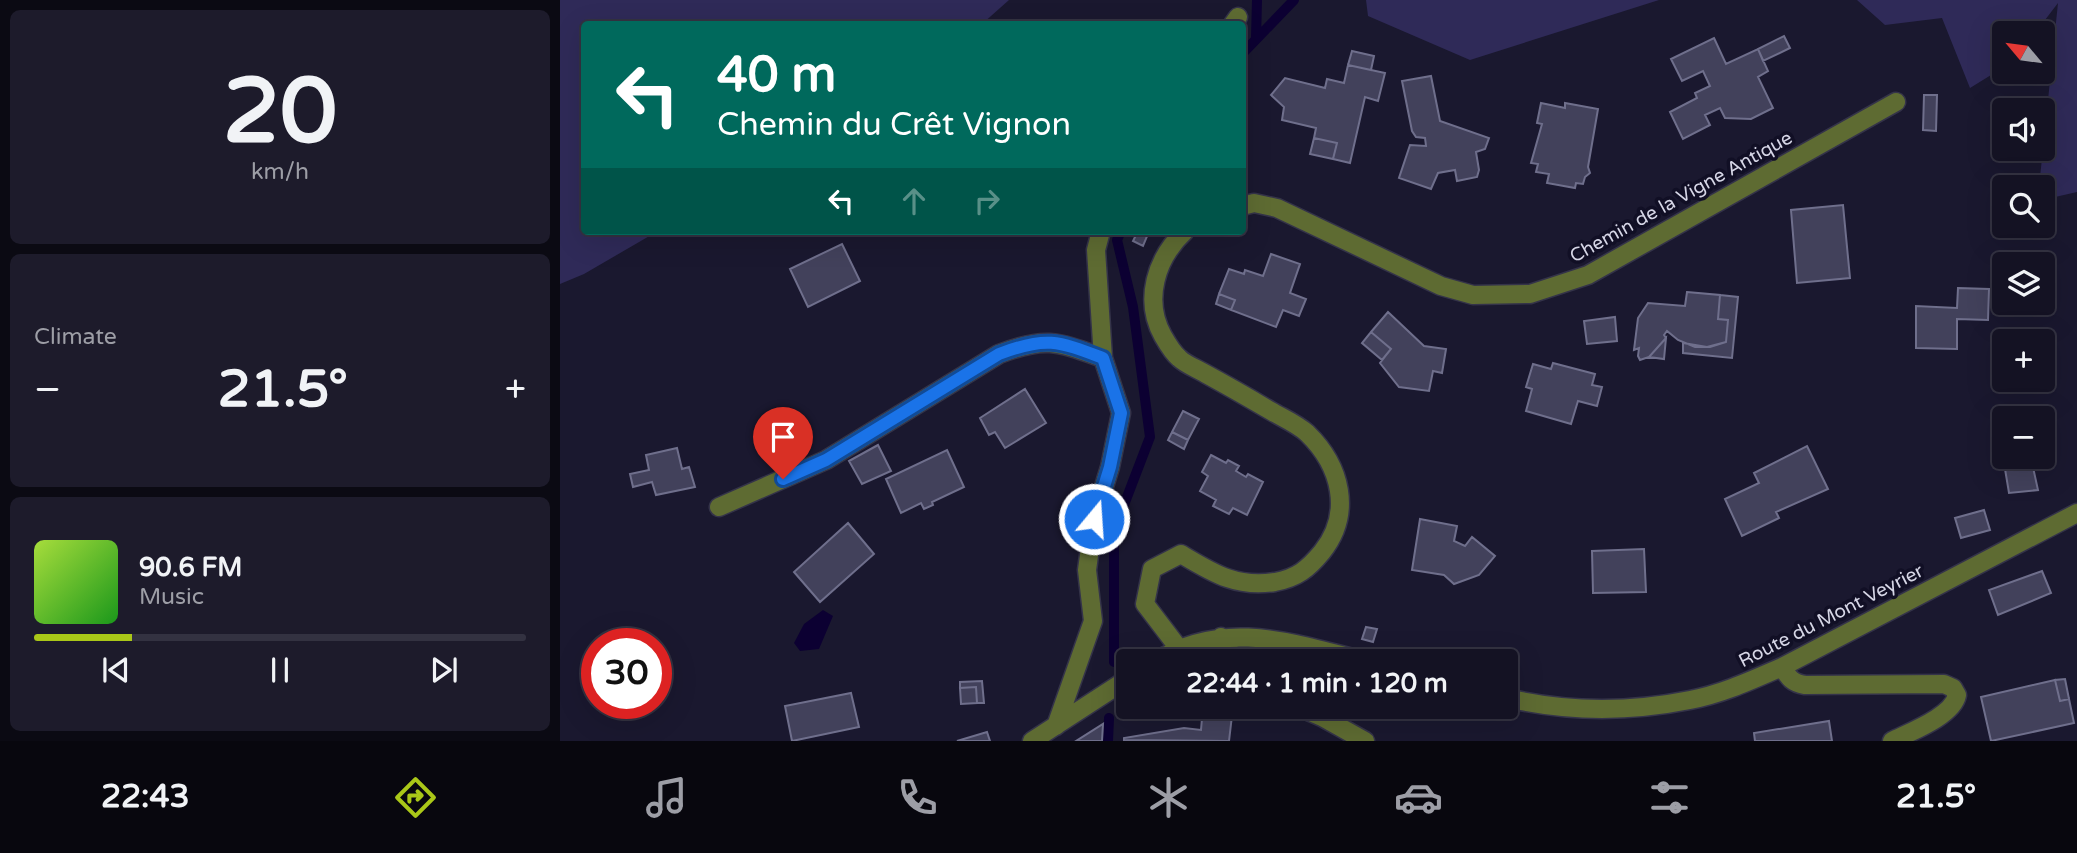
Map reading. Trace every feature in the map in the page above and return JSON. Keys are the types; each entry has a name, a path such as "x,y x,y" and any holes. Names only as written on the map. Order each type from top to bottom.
{"street":[{"name":"Chemin de la Vigne Antique","path":"1246,205 1254,203 1277,208 1441,286 1473,295 1530,294 1588,275 1896,102"},
{"path":"1056,726 1093,621 1087,570 1094,519 1110,467 1121,413 1103,358 1096,250 1100,235"},
{"path":"1179,649 1145,604 1152,569 1181,555 1223,578 1256,584 1293,579 1311,565 1328,545 1340,518 1334,472 1324,452 1305,432 1179,358 1163,337 1154,316 1153,296 1158,270 1173,242 1181,235"},
{"path":"719,507 826,460 999,354 1027,343 1062,343 1103,358"},
{"name":"Route du Mont Veyrier","path":"1518,700 1563,708 1621,709 1692,700 1736,687 1782,667 2077,513"},
{"path":"1221,637 1228,649"},
{"path":"1182,649 1201,641 1221,637 1271,638 1315,649"},
{"path":"1782,667 1796,684 1944,684 1953,688 1957,695 1956,704 1892,741"},
{"path":"1032,741 1116,687"},
{"path":"1326,719 1365,741"}],"shaded area":[{"path":"560,0 1009,0 985,21 581,21 581,235 651,235 584,274 560,284"},
{"path":"1366,0 1659,0 1470,60 1368,16"},
{"path":"1857,0 2077,0 2077,192 2055,197 2055,175 2040,175 2042,161 2055,161 2055,98 2048,98 2050,84 2055,84 2058,3 2044,21 1992,21 1992,74 1970,88 1942,18 1885,25"},
{"path":"823,610 833,616 819,649 800,651 794,643 804,624"}],"building":[{"path":"1784,36 1790,48 1763,61 1758,49"},
{"path":"1714,38 1726,64 1758,49 1768,71 1758,77 1773,108 1751,119 1725,118 1720,108 1705,115 1710,125 1683,139 1670,112 1697,98 1695,93 1710,86 1703,71 1682,81 1671,59"},
{"path":"1352,51 1374,56 1371,70 1348,65"},
{"path":"1348,65 1385,73 1378,101 1365,97 1350,163 1333,159 1337,143 1314,138 1316,128 1282,120 1284,107 1271,95 1285,78 1325,88 1327,79 1344,83"},
{"path":"1431,76 1440,121 1489,138 1485,149 1476,152 1479,170 1477,177 1457,181 1455,170 1438,173 1431,189 1399,178 1410,145 1426,146 1425,138 1416,137 1412,131 1402,81"},
{"path":"1924,95 1937,95 1936,131 1923,130"},
{"path":"1541,103 1565,108 1565,103 1598,109 1588,167 1590,173 1583,184 1576,183 1575,188 1547,183 1549,174 1536,172 1538,164 1531,163 1542,124 1537,123"},
{"path":"1314,138 1337,143 1333,159 1310,154"},
{"path":"1843,205 1850,278 1797,283 1791,210"},
{"path":"1136,235 1148,235 1143,246 1133,241"},
{"path":"842,244 860,281 808,307 790,269"},
{"path":"1271,254 1300,264 1290,293 1306,299 1299,316 1283,310 1276,327 1231,310 1235,300 1219,294 1229,269 1244,274 1245,270 1263,276"},
{"path":"1958,288 1989,289 1988,320 1957,319 1957,349 1916,348 1916,306 1957,308"},
{"path":"1687,292 1720,295 1718,319 1728,320 1726,342 1710,347 1695,347 1678,340 1667,331 1664,335 1666,338 1649,357 1640,360 1639,348 1634,350 1638,318 1648,303 1685,306"},
{"path":"1219,294 1235,300 1231,310 1216,304"},
{"path":"1720,295 1738,297 1732,358 1683,353 1683,343 1707,347 1726,342 1728,320 1718,319"},
{"path":"1388,312 1424,346 1446,349 1442,373 1433,371 1429,391 1399,387 1380,363 1391,349 1371,332"},
{"path":"1615,317 1617,341 1587,344 1584,321"},
{"path":"1371,332 1391,349 1382,360 1362,343"},
{"path":"1666,338 1664,359 1649,357"},
{"path":"1553,363 1595,374 1592,385 1602,387 1597,406 1578,401 1571,424 1526,411 1532,389 1526,387 1533,364 1551,369"},
{"path":"1025,389 1046,423 1005,448 995,432 989,435 980,418"},
{"path":"1183,411 1199,419 1188,440 1172,432"},
{"path":"1172,432 1188,440 1184,449 1168,440"},
{"path":"878,445 891,471 862,484 849,461"},
{"path":"1807,446 1828,489 1776,512 1779,518 1742,536 1725,499 1759,483 1754,473"},
{"path":"677,448 682,469 689,467 695,487 656,495 652,482 633,487 630,474 649,470 646,455"},
{"path":"947,450 964,487 932,502 933,505 924,509 921,503 901,513 886,479"},
{"path":"1211,455 1239,466 1236,471 1246,477 1248,474 1263,482 1247,515 1233,508 1229,514 1213,506 1216,500 1200,491 1208,476 1202,472"},
{"path":"2005,469 2033,469 2038,490 2009,493"},
{"path":"1984,510 1990,530 1961,538 1955,518"},
{"path":"1420,519 1457,526 1454,541 1465,546 1472,537 1495,556 1479,575 1454,584 1444,575 1412,570"},
{"path":"848,523 874,554 820,602 794,572"},
{"path":"1644,549 1646,592 1593,593 1592,551"},
{"path":"2042,571 2051,593 1998,615 1989,590"},
{"path":"1366,627 1377,629 1373,642 1362,639"},
{"path":"2065,679 2069,699 2060,701 2055,680"},
{"path":"2055,680 2060,701 2069,699 2074,723 1991,741 1981,697"},
{"path":"982,681 984,703 977,703 976,687 960,688 960,682"},
{"path":"976,687 977,703 961,704 960,688"},
{"path":"851,693 859,727 792,741 785,706"},
{"path":"1202,719 1232,719 1229,741 1124,740 1184,728 1201,730"},
{"path":"1829,721 1832,741 1755,741 1754,733"},
{"path":"1103,724 1102,741 1076,741"},
{"path":"987,732 990,741 957,741"}],"waterway":[{"path":"1256,39 1257,0"},
{"path":"1246,50 1294,0"},
{"path":"1114,662 1114,531 1150,437 1133,307 1117,240 1119,235"},
{"path":"1108,741 1109,718"}],"route":[{"path":"783,479 826,460 999,354 1027,343 1062,343 1103,358 1121,413 1110,467 1094,519"}]}
